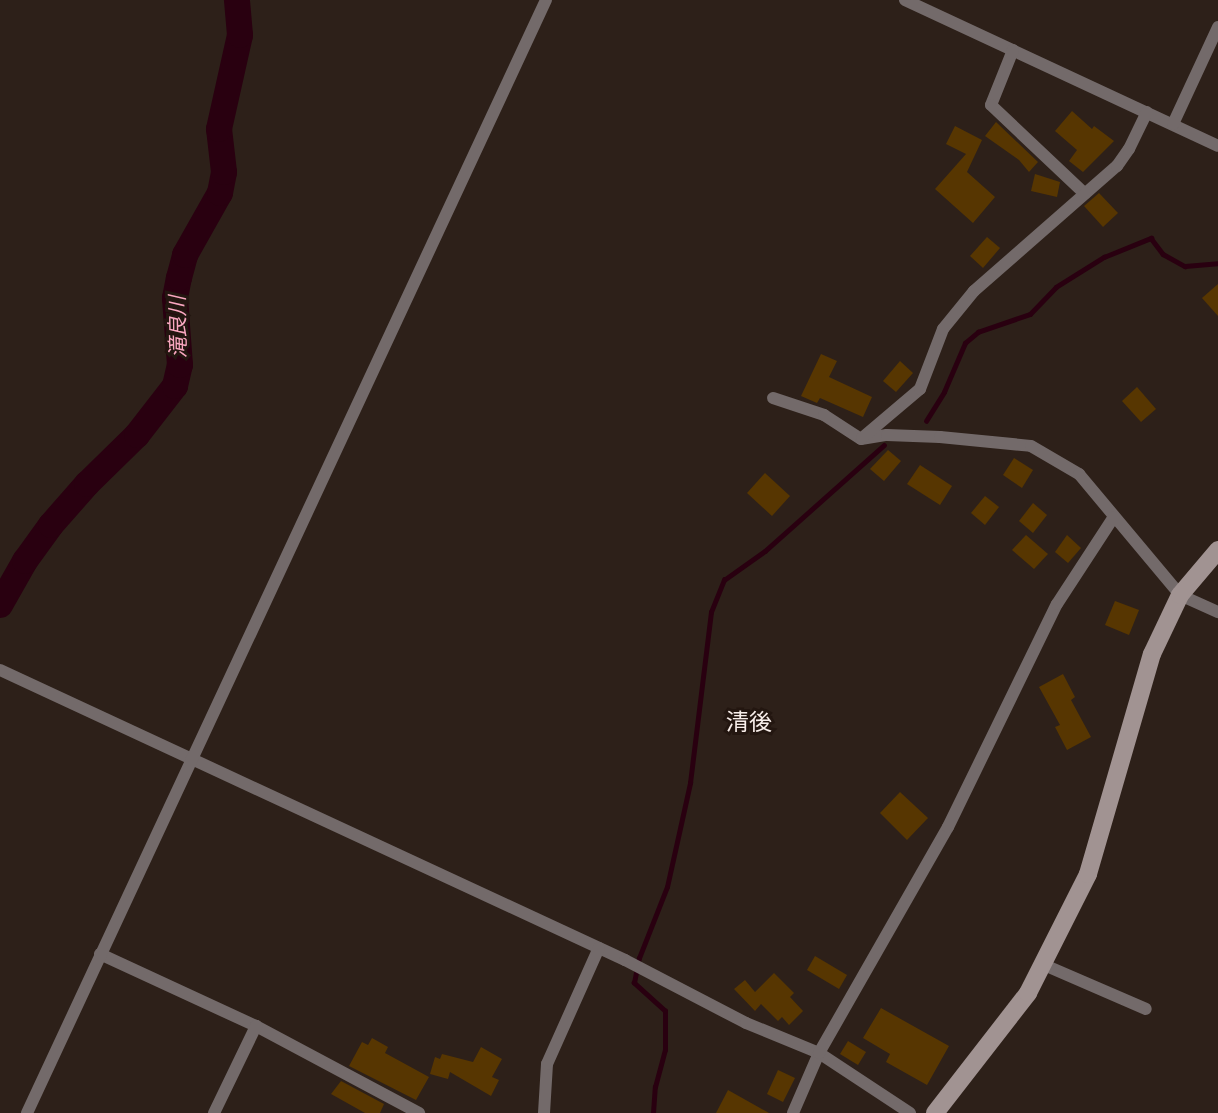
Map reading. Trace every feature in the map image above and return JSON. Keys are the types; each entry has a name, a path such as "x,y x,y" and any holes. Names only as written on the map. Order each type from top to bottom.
{"street":[{"path":"27,1113 546,0"},
{"path":"905,0 1218,146"},
{"path":"1173,124 1218,27"},
{"path":"1013,50 991,105 1085,194"},
{"path":"861,439 920,389 943,329 955,313 1117,166 1129,149 1147,112"},
{"path":"773,398 824,415 861,439 940,437 1031,446 1079,474 1180,595 1218,612"},
{"path":"793,1113 819,1053 948,827 1057,604 1113,518"},
{"path":"935,1113 1028,993 1088,874 1152,654 1180,595 1218,550"},
{"path":"0,670 600,948 746,1023 819,1053 910,1113"},
{"path":"544,1113 547,1064 600,948"},
{"path":"100,954 257,1026 419,1113"},
{"path":"1041,964 1146,1009"},
{"path":"214,1113 257,1026"}],"building":[{"path":"1072,111 1092,129 1094,126 1114,141 1083,172 1069,161 1077,150 1055,131"},
{"path":"996,122 1038,162 1029,172 1019,160 985,136"},
{"path":"955,126 982,140 967,172 995,197 973,223 935,189 966,154 946,144"},
{"path":"1035,174 1060,182 1057,197 1031,191"},
{"path":"1099,193 1118,213 1103,227 1084,206"},
{"path":"987,237 1000,248 983,268 970,256"},
{"path":"1218,284 1218,316 1202,298"},
{"path":"821,354 837,361 829,377 872,397 863,417 820,398 817,403 801,396"},
{"path":"900,361 913,373 896,392 883,381"},
{"path":"1137,387 1156,409 1141,422 1122,401"},
{"path":"888,450 901,461 884,481 870,469"},
{"path":"1014,458 1033,470 1022,488 1003,475"},
{"path":"920,465 952,486 940,505 907,484"},
{"path":"765,473 790,496 772,516 747,493"},
{"path":"985,496 999,507 985,525 971,513"},
{"path":"1033,503 1047,515 1033,533 1019,521"},
{"path":"1026,535 1048,554 1034,569 1012,550"},
{"path":"1067,535 1081,548 1068,563 1055,552"},
{"path":"1115,601 1139,610 1129,635 1105,625"},
{"path":"1063,674 1075,697 1071,700 1091,737 1067,750 1055,727 1060,725 1039,687"},
{"path":"900,792 928,818 907,840 880,813"},
{"path":"815,956 847,975 839,989 807,970"},
{"path":"774,973 794,993 790,997 803,1011 789,1025 782,1017 778,1021 761,1004 755,1011 734,989 745,980 755,992"},
{"path":"881,1008 949,1046 927,1085 886,1062 890,1054 863,1038"},
{"path":"372,1038 388,1047 385,1053 429,1077 416,1100 349,1066 362,1042 368,1045"},
{"path":"848,1041 866,1052 858,1065 840,1054"},
{"path":"481,1047 502,1059 492,1077 499,1080 491,1096 450,1072 448,1079 430,1074 435,1057 440,1059 442,1054 473,1062"},
{"path":"778,1070 795,1078 783,1102 767,1094"},
{"path":"341,1081 384,1104 380,1113 365,1113 331,1094"},
{"path":"728,1090 769,1113 716,1113"}],"waterway":[{"name":"滝良川","path":"0,605 25,561 51,525 87,484 137,435 175,386 180,365 175,298 179,278 185,255 220,193 224,172 219,129 240,35 237,0"},
{"path":"926,421 944,392 965,343 978,332 1030,314 1056,287 1104,257 1151,238 1163,254 1185,266 1218,263"},
{"path":"653,1113 655,1087 665,1050 665,1011 634,983 639,958 667,887 690,783 711,612 724,580 765,551 884,445"}],"district":[{"name":"清後","path":"749,722"}]}
